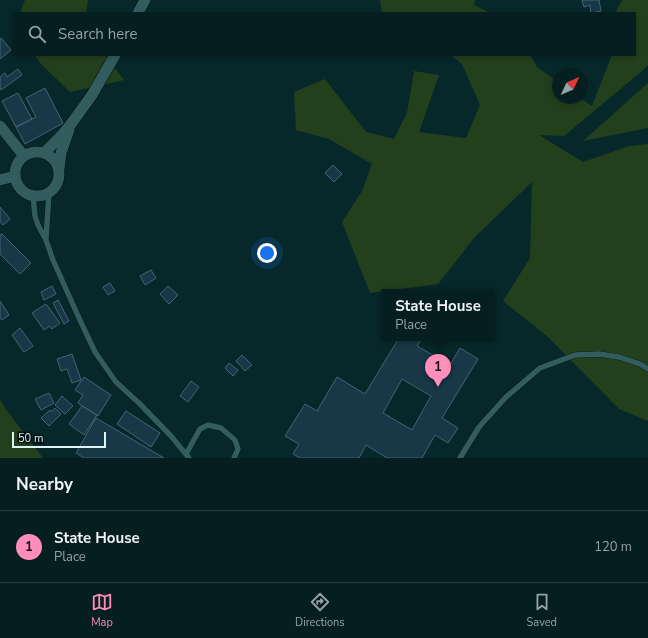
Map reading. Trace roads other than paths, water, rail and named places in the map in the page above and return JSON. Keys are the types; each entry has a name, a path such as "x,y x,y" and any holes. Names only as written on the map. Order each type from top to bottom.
{"street":[{"path":"139,12 145,0"},
{"path":"44,153 62,136 71,124 92,95 114,56"},
{"path":"59,169 56,162 50,156 44,153 30,153 19,161 15,176 20,189 26,193 33,196 44,196 49,193 56,186 59,176 61,153 71,124"},
{"path":"0,126 24,156"},
{"path":"0,180 15,176"}],"lane":[{"path":"46,240 49,193"},
{"path":"33,196 38,225 46,240 79,318 95,352 116,382 145,408 188,456 200,429 208,425 221,428 235,440 238,449 234,458"},
{"path":"460,458 479,427 506,397 540,368 576,355 599,354 619,357 640,364 648,369"}],"place":[{"name":"State House","path":"438,387"}]}
